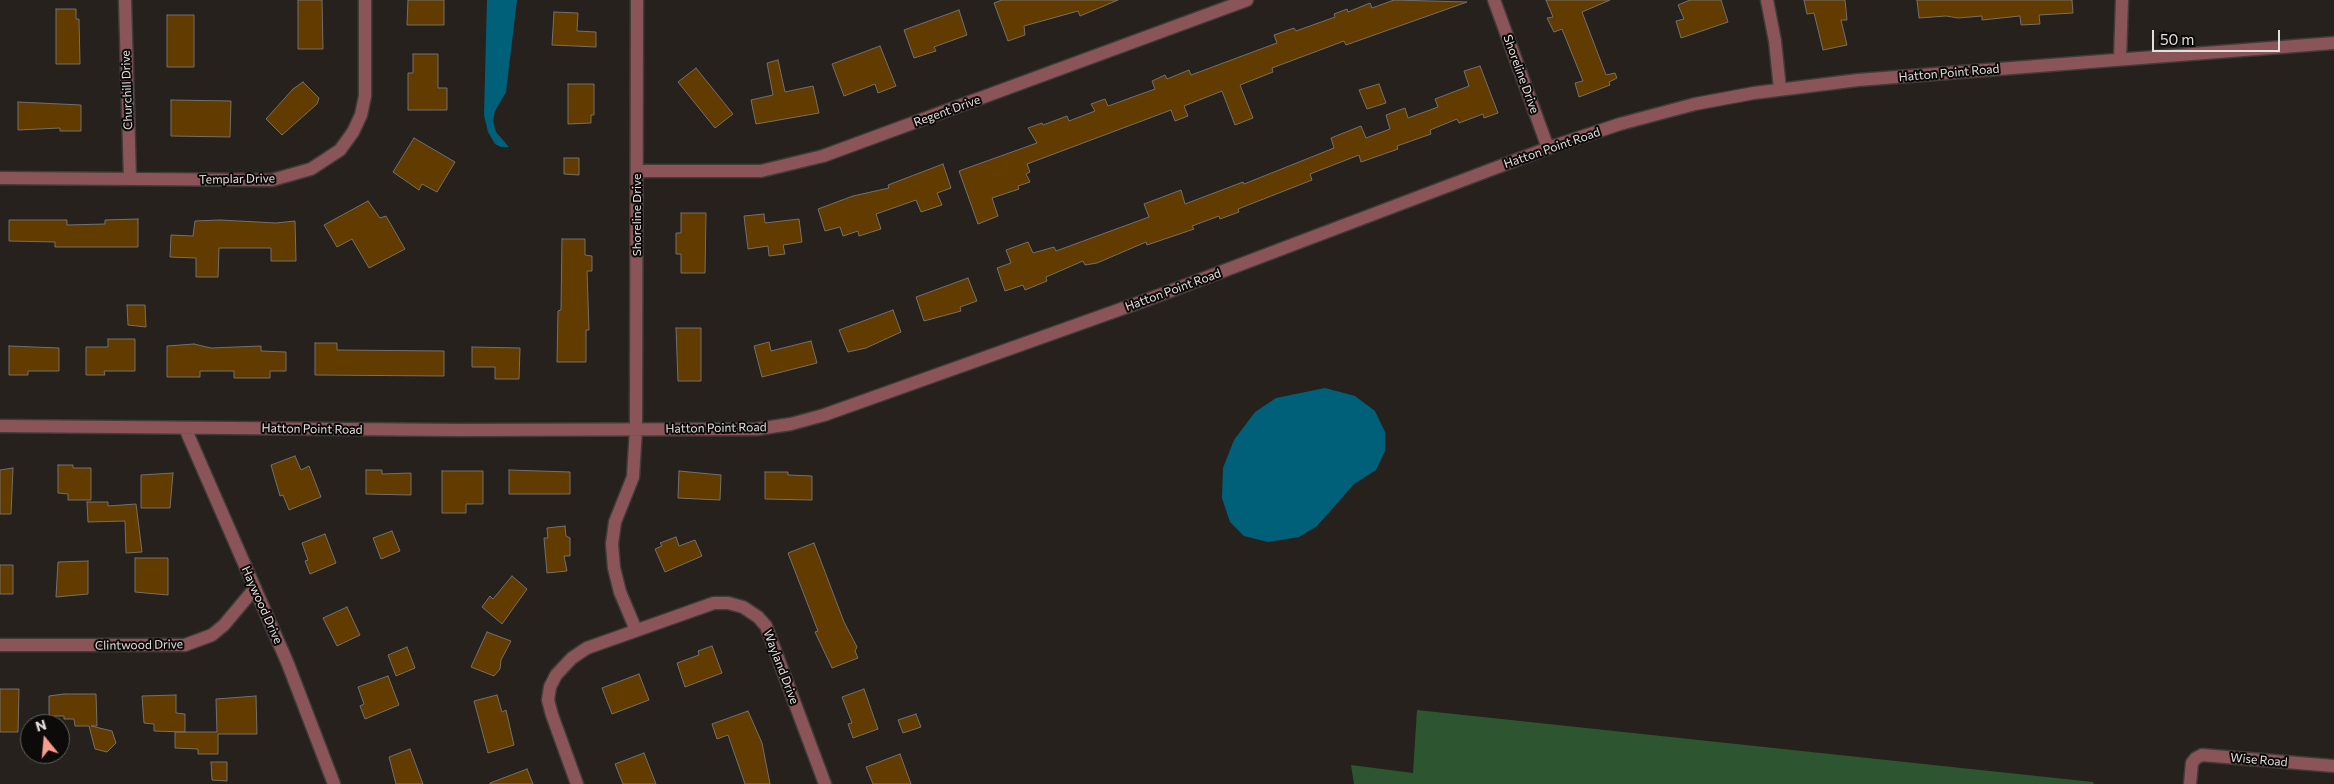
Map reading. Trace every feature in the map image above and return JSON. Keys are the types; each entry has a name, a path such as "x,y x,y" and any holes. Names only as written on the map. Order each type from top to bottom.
{"street":[{"name":"Churchill Drive","path":"125,0 130,179"},
{"name":"Templar Drive","path":"0,178 272,180 312,169 328,160 340,150 354,132 361,114 365,96 365,0"},
{"name":"Shoreline Drive","path":"636,430 637,0"},
{"name":"Regent Drive","path":"637,171 760,171 823,156 1247,0"},
{"name":"Shoreline Drive","path":"1494,0 1548,148"},
{"path":"1767,0 1775,41 1780,89"},
{"path":"2120,59 2122,0"},
{"name":"Hatton Point Road","path":"0,426 636,430 756,428 791,424 824,416 1152,298 1548,148 1620,124 1695,104 1780,89 1858,80 2334,43"},
{"name":"Haywood Drive","path":"185,428 288,664 334,784"},
{"path":"636,430 633,477 615,522 612,544 614,568 620,592 636,630"},
{"name":"Clintwood Drive","path":"0,645 185,645 212,635 224,625 255,588"},
{"name":"Wayland Drive","path":"577,784 548,700 550,686 556,675 566,664 587,648 714,603 728,603 742,607 758,617 766,626 825,784"},
{"name":"Wise Road","path":"2190,784 2191,768 2196,758 2202,755 2334,766"}],"green space":[{"path":"1417,710 2093,782 2094,784 1354,784 1351,765 1413,773"}],"water":[{"path":"487,0 517,0 506,92 495,111 493,121 496,132 509,147 501,147 495,144 488,132 484,115"},
{"path":"1325,388 1355,396 1375,411 1385,432 1385,451 1376,470 1354,484 1317,526 1299,537 1268,542 1244,536 1230,522 1222,498 1223,468 1234,440 1255,412 1276,398"}],"building":[{"path":"298,0 322,0 323,49 298,49"},
{"path":"408,0 444,0 444,25 407,25"},
{"path":"1002,0 1118,0 1080,16 1078,11 1024,26 1025,35 1008,41 994,3"},
{"path":"1394,0 1467,2 1346,45 1344,41 1272,68 1273,72 1240,85 1253,118 1235,125 1222,91 1184,106 1188,116 1175,121 1171,110 1027,164 1030,172 1026,174 1030,182 1018,186 1019,189 992,198 998,216 978,224 959,171 1037,143 1028,128 1042,123 1043,125 1067,116 1069,121 1095,111 1091,104 1105,99 1108,106 1155,89 1152,81 1165,75 1167,79 1189,70 1191,75 1277,43 1274,35 1294,28 1296,31 1335,17 1334,14 1347,9 1348,12 1370,3 1372,8"},
{"path":"1546,0 1610,0 1582,12 1606,75 1615,73 1617,78 1609,82 1610,85 1579,97 1575,83 1583,81 1562,29 1554,32 1547,18 1553,17"},
{"path":"1690,0 1721,0 1728,22 1681,38 1676,21 1684,19 1678,5"},
{"path":"1804,0 1845,0 1847,20 1841,20 1847,45 1823,50 1814,13 1807,14"},
{"path":"1917,0 2072,0 2073,13 2039,15 2040,24 2021,25 2020,16 1982,20 1982,16 1919,18"},
{"path":"56,9 76,9 76,19 79,19 80,64 56,64"},
{"path":"959,10 967,35 934,47 936,51 914,58 904,30"},
{"path":"554,12 578,13 577,31 596,32 596,47 552,45"},
{"path":"167,15 194,15 194,67 167,67"},
{"path":"880,46 896,86 878,93 875,84 844,96 832,64"},
{"path":"413,54 438,54 438,88 447,88 447,110 408,110 408,73 413,73"},
{"path":"778,60 785,92 813,86 819,113 756,124 751,100 773,95 767,63"},
{"path":"1480,66 1498,113 1484,118 1483,114 1459,123 1457,119 1430,130 1431,134 1397,146 1398,149 1361,162 1359,155 1310,174 1312,180 1238,209 1239,212 1220,219 1219,216 1192,226 1194,229 1147,245 1146,242 1097,263 1085,265 1083,261 1046,277 1047,281 1025,290 1023,285 1005,291 997,268 1011,263 1006,250 1028,242 1033,253 1054,247 1056,251 1149,217 1144,204 1181,190 1185,204 1243,182 1244,184 1334,148 1331,138 1361,126 1366,138 1390,129 1386,115 1405,108 1408,118 1438,107 1435,99 1469,86 1464,71"},
{"path":"696,68 733,114 715,128 678,82"},
{"path":"303,82 319,98 317,104 282,135 266,119 293,89"},
{"path":"568,84 594,84 594,115 591,115 591,123 568,124"},
{"path":"1379,84 1386,103 1367,109 1359,90"},
{"path":"171,100 231,101 230,137 171,136"},
{"path":"18,102 81,105 81,131 60,131 60,128 18,130"},
{"path":"414,138 455,162 437,192 422,184 419,190 393,172"},
{"path":"564,158 579,158 579,175 564,174"},
{"path":"943,164 951,188 937,193 942,205 921,212 916,200 876,214 881,229 859,236 858,231 843,236 840,227 825,231 818,209 853,196 889,188 888,185"},
{"path":"368,201 380,218 386,216 405,249 369,268 352,239 337,247 324,225"},
{"path":"681,213 706,213 705,273 681,273 681,254 676,254 676,233 681,233"},
{"path":"764,214 765,223 799,219 802,242 783,245 785,254 769,256 768,246 748,249 744,216"},
{"path":"138,219 138,247 55,247 55,242 9,241 9,220 67,220 67,225 105,224 105,220"},
{"path":"220,220 276,223 295,221 296,261 271,261 271,248 219,248 218,277 196,277 196,258 170,257 171,235 193,236 195,221"},
{"path":"562,239 585,239 585,255 592,256 592,271 587,271 589,330 586,330 586,362 557,362 558,311 561,310"},
{"path":"968,278 977,301 960,307 961,311 924,321 916,297"},
{"path":"127,305 145,305 146,327 128,325"},
{"path":"893,310 901,332 866,348 848,352 839,330"},
{"path":"676,328 701,328 701,381 678,381"},
{"path":"108,339 135,339 135,371 104,371 105,375 86,375 86,347 108,347"},
{"path":"811,341 817,363 762,377 754,346 769,342 771,351"},
{"path":"315,343 337,343 337,350 444,351 444,376 315,375"},
{"path":"194,344 211,348 261,346 261,351 286,352 286,371 270,371 270,378 234,378 234,371 200,371 200,377 167,377 167,346"},
{"path":"9,346 59,348 59,371 28,371 28,375 9,375"},
{"path":"472,347 520,348 519,379 495,379 495,367 472,367"},
{"path":"295,456 301,470 309,466 321,497 289,510 283,495 280,496 271,465"},
{"path":"58,465 73,465 73,468 91,468 91,500 68,500 68,494 58,493"},
{"path":"13,468 11,514 0,514 0,470"},
{"path":"366,470 382,470 382,474 411,473 411,495 366,494"},
{"path":"509,470 570,472 570,494 509,494"},
{"path":"442,471 483,471 483,504 466,504 466,513 442,513"},
{"path":"679,471 721,475 720,500 678,498"},
{"path":"765,472 788,472 788,475 812,476 812,500 765,499"},
{"path":"173,473 170,508 141,508 141,475"},
{"path":"87,502 108,502 108,506 136,504 142,552 126,553 125,521 88,522"},
{"path":"565,526 566,536 570,538 570,556 564,556 567,571 547,573 544,538 548,538 547,528"},
{"path":"392,531 400,551 381,559 373,538"},
{"path":"325,534 336,563 310,574 305,561 308,560 302,543"},
{"path":"676,537 679,546 695,540 702,556 665,572 655,549 662,546 660,543"},
{"path":"814,543 844,622 857,647 855,651 858,658 832,668 815,632 818,631 788,553"},
{"path":"135,558 168,558 168,595 135,592"},
{"path":"88,561 88,594 56,597 58,562"},
{"path":"0,565 13,565 13,594 0,594"},
{"path":"512,576 527,589 502,624 482,607 490,596 493,599"},
{"path":"347,607 360,635 337,646 323,618"},
{"path":"487,632 511,641 501,660 500,669 494,676 471,667"},
{"path":"712,646 722,673 685,687 677,663 699,655 698,651"},
{"path":"407,647 415,668 396,676 388,655"},
{"path":"639,674 649,700 612,714 602,688"},
{"path":"388,676 399,705 365,719 360,706 364,704 358,687"},
{"path":"0,689 19,689 18,732 0,732"},
{"path":"864,689 878,729 853,738 848,724 852,723 842,697"},
{"path":"96,694 97,726 91,726 112,731 116,743 107,752 95,749 89,726 75,726 74,719 70,719 70,714 49,714 49,696"},
{"path":"176,695 176,713 185,714 185,732 154,731 154,724 144,723 142,696"},
{"path":"497,695 502,712 506,710 514,745 488,753 474,701"},
{"path":"256,696 257,734 218,734 218,754 198,754 198,749 175,748 175,732 217,732 216,699"},
{"path":"748,711 762,743 770,784 745,784 728,735 717,739 712,724"},
{"path":"916,714 921,727 903,733 898,720"},
{"path":"410,749 423,784 396,784 389,757"},
{"path":"644,753 656,784 623,784 615,764"},
{"path":"900,754 911,784 873,784 866,767"},
{"path":"211,762 227,762 227,781 212,780"},
{"path":"527,769 533,784 490,784 490,783"}]}
